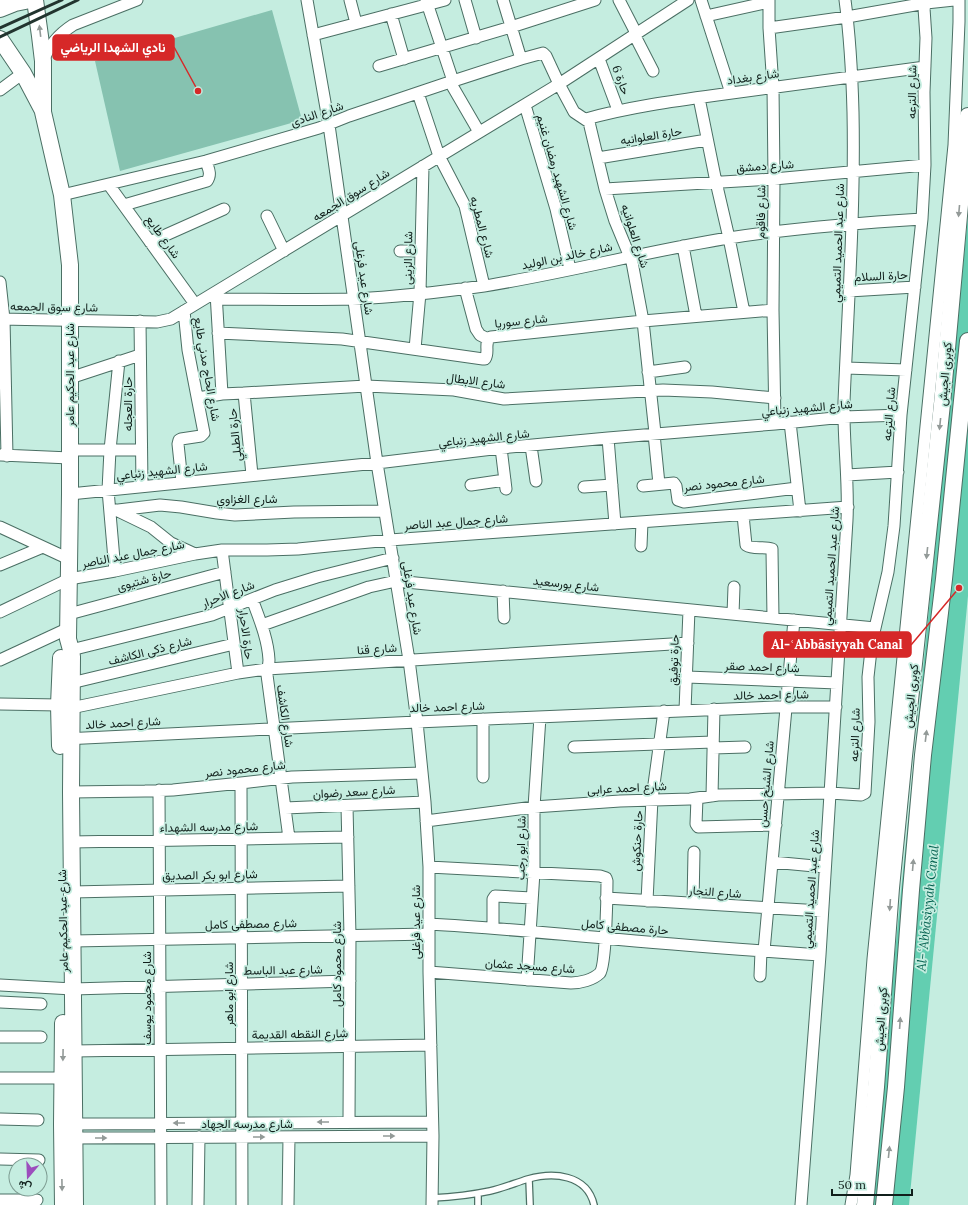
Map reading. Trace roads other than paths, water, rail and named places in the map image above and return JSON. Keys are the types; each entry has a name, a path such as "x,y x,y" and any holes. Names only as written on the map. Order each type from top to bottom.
{"main road":[{"path":"0,8 25,0"},
{"name":"شارع عبد الحكيم عامر","path":"35,0 43,61 44,112 62,195 70,265 69,633 71,683 65,706"},
{"name":"شارع عبد الحكيم عامر","path":"0,39 23,73 44,112"},
{"name":"كوبرى الجيش","path":"865,1205 876,1087 891,888 942,404 968,116"},
{"name":"كوبرى الجيش","path":"884,1205 896,1087 922,763 944,579 968,341"},
{"name":"شارع عبد الحكيم عامر","path":"63,1205 74,1051 68,989 65,706 61,658 69,633"},
{"name":"شارع عبد الحكيم عامر","path":"65,739 71,792 73,940 62,1078 75,1205"}],"street":[{"path":"43,61 51,45 73,25 137,0"},
{"name":"شارع عيد فرغلى","path":"306,0 329,125 377,463 409,660 417,722 425,802 428,867 433,1136 432,1201"},
{"path":"350,0 356,23"},
{"path":"312,35 391,14 427,2 445,0"},
{"path":"465,0 476,38"},
{"path":"503,0 521,59"},
{"path":"379,66 512,27 595,0"},
{"path":"619,0 653,71"},
{"name":"شارع سوق الجمعه","path":"2,319 166,321 195,304 216,296 284,251 599,59 687,0"},
{"path":"701,0 730,93"},
{"name":"شارع عبد الحميد التميمي","path":"801,1205 820,955 848,507 844,417 853,171 852,77 845,0"},
{"path":"769,28 847,17 927,1 954,0"},
{"path":"851,1205 856,1175 873,959 954,145 959,0"},
{"path":"706,16 769,1"},
{"name":"شارع فاقوم","path":"769,1 769,28 773,87 775,424"},
{"name":"شارع الترعه","path":"830,793 861,795 866,791 869,714 868,682 872,641 892,549 901,415 922,218 925,165 926,38 924,10 927,1"},
{"path":"427,2 451,82 479,132"},
{"path":"391,14 404,59"},
{"name":"شارع النادى","path":"62,195 206,161 329,125 349,116 540,53 545,54 559,84"},
{"name":"حارة 6","path":"599,59 618,110"},
{"name":"شارع بغداد","path":"586,119 618,110 730,93 925,67"},
{"path":"0,90 23,73"},
{"name":"شارع العلوانيه","path":"559,84 574,112 586,119 590,125 605,189 616,225 630,256 643,321 659,484"},
{"name":"شارع المطريه","path":"418,93 439,156 465,206 484,286"},
{"path":"699,98 744,312"},
{"name":"شارع الشهيد رمضان غنيم","path":"525,105 556,209 570,269"},
{"name":"حارة العلوانيه","path":"598,158 707,140"},
{"path":"124,205 207,181 209,173 206,161"},
{"name":"شارع دمشق","path":"605,189 774,179 925,165"},
{"name":"شارع الزينى","path":"415,349 420,293 423,166"},
{"name":"شارع طايع","path":"109,185 195,304"},
{"path":"150,242 224,210"},
{"path":"267,216 284,251"},
{"name":"شارع خالد بن الوليد","path":"216,296 354,298 484,286 630,256 729,238 852,223 922,218"},
{"path":"683,246 696,316"},
{"path":"400,251 421,252"},
{"path":"0,282 2,319 3,455 70,454 110,450 141,450"},
{"name":"حارة السلام","path":"849,291 915,287"},
{"path":"465,288 476,329 480,335 488,339"},
{"path":"216,296 222,394"},
{"name":"شارع سوريا","path":"218,333 342,339 485,359 487,356 487,341 491,337 643,321 774,310"},
{"name":"شارع الحاج مدني طايع","path":"182,482 178,444 179,440 201,436 204,433 188,350 184,311"},
{"name":"حارة العجله","path":"140,321 142,486"},
{"path":"70,378 140,355"},
{"path":"115,571 113,511 108,490 110,450 119,361"},
{"path":"648,372 685,367"},
{"path":"846,368 906,370"},
{"name":"شارع الابطال","path":"198,398 222,394 366,386 454,390 504,399 650,391 706,392 775,398"},
{"name":"حارة الطبلي","path":"244,393 252,475"},
{"name":"شارع الشهيد زنباعي","path":"70,494 377,463 501,448 844,417 901,415"},
{"path":"790,422 800,511"},
{"path":"608,438 615,524"},
{"path":"531,446 536,481"},
{"path":"471,484 505,484 501,448"},
{"path":"847,475 898,472"},
{"name":"شارع محمود نصر","path":"643,486 675,484 678,500 684,502 797,488"},
{"path":"584,487 612,485"},
{"name":"شارع الغزاوي","path":"113,511 160,505 235,515 385,510"},
{"name":"شارع جمال عبد الناصر","path":"0,612 69,580 195,554 222,550 290,549 390,540 848,507"},
{"path":"113,511 151,528 171,543 195,554"},
{"path":"743,515 746,545 749,547 768,548 772,550 773,618"},
{"path":"641,546 642,522"},
{"path":"0,527 69,559"},
{"path":"0,565 43,547"},
{"name":"حارة الاحرار","path":"222,550 238,674"},
{"name":"شارع الاحرار","path":"69,633 202,618 230,609 275,590 392,558"},
{"name":"حارة شتيوى","path":"69,633 225,572"},
{"name":"شارع بورسعيد","path":"262,625 369,587 396,581 875,628"},
{"path":"733,614 734,587"},
{"path":"503,591 504,618"},
{"name":"شارع الكاشف","path":"252,599 262,625 268,658 267,675 288,838"},
{"name":"حارة توفيق","path":"685,710 689,610"},
{"name":"شارع الشيخ حسن","path":"760,976 776,825 794,620"},
{"path":"0,658 69,633"},
{"name":"شارع قنا","path":"0,704 65,706 267,669 688,643"},
{"name":"شارع ذكى الكاشف","path":"71,683 234,644"},
{"name":"شارع احمد صقر","path":"687,677 837,683"},
{"name":"شارع احمد خالد","path":"65,739 274,728 685,710 786,706 836,707"},
{"path":"712,796 714,709"},
{"name":"حارة حنكوش","path":"647,900 652,800 664,712"},
{"name":"شارع ابو رجب","path":"527,980 534,872 534,808 540,717"},
{"path":"483,719 483,777"},
{"path":"574,747 660,744 745,747"},
{"name":"شارع محمود نصر","path":"71,792 159,790 241,783 280,777 422,773"},
{"name":"شارع ابو ماهر","path":"241,783 242,1205"},
{"name":"شارع محمود يوسف","path":"159,790 161,1205"},
{"name":"شارع احمد عرابى","path":"426,821 534,808 620,801 779,793 830,793"},
{"path":"697,798 696,824 698,827 776,825"},
{"name":"شارع سعد رضوان","path":"285,808 425,802"},
{"name":"شارع محمود كامل","path":"347,806 350,936 350,1122"},
{"name":"شارع مدرسه الشهداء","path":"71,842 348,837"},
{"path":"693,903 694,852"},
{"path":"772,862 825,866"},
{"path":"428,867 534,872"},
{"name":"شارع مسجد عثمان","path":"429,972 577,983 588,980 597,975 602,969 605,938 607,881 604,876 534,872"},
{"name":"شارع ابو بكر الصديق","path":"72,892 349,886"},
{"path":"492,928 493,899 495,896 532,898"},
{"name":"شارع النجار","path":"606,898 822,911"},
{"name":"حارة مصطفى كامل","path":"429,929 492,928 820,955"},
{"name":"شارع مصطفى كامل","path":"73,940 350,936 429,929"},
{"name":"شارع عبد الباسط","path":"0,985 68,989 350,981"},
{"path":"0,1002 41,1004"},
{"path":"0,1037 41,1037"},
{"name":"شارع النقطه القديمة","path":"74,1051 431,1045"},
{"path":"0,1078 62,1078"},
{"path":"0,1119 38,1120"},
{"name":"شارع مدرسه الجهاد","path":"68,1131 161,1124 432,1122"},
{"name":"شارع مدرسه الجهاد","path":"68,1131 161,1138 433,1136"},
{"path":"198,1205 199,1137"},
{"path":"288,1205 289,1137"},
{"path":"0,1200 37,1200"}],"lane":[{"path":"432,1201 478,1194 504,1188 529,1179 552,1176 564,1177 583,1185 590,1194 594,1205"},
{"path":"529,1179 530,1205"},
{"path":"478,1194 478,1205"}],"water":[{"path":"968,215 968,596 909,1205 870,1205"}],"railway":[{"path":"0,28 62,0"},
{"path":"0,37 78,0"}],"place":[{"name":"نادي الشهدا الرياضي","path":"198,91"},
{"name":"Al-ʿAbbāsiyyah Canal","path":"959,588"}]}
